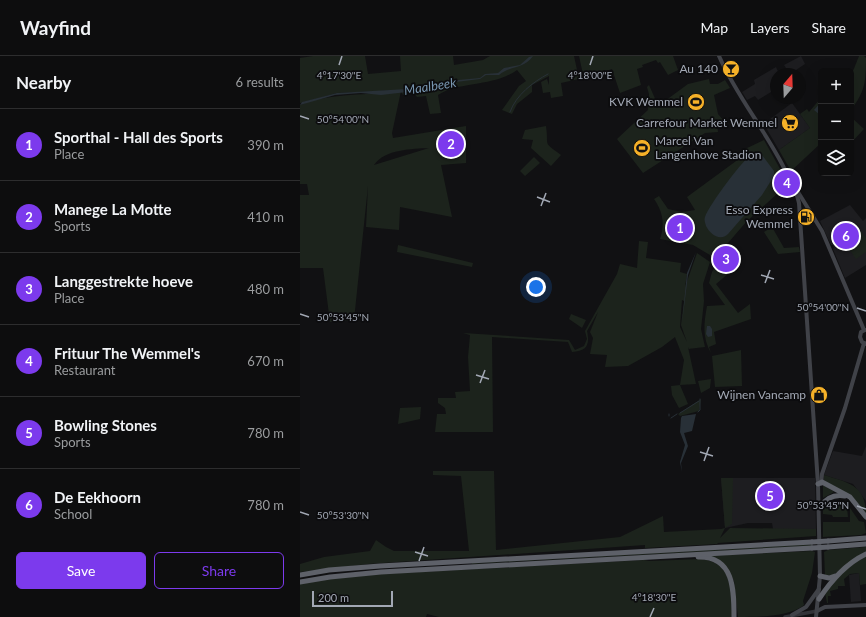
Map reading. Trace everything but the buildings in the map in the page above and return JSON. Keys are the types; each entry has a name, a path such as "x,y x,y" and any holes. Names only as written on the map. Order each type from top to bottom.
{"highway":[{"path":"820,481 850,496 866,517"},
{"path":"820,507 829,498 843,496 852,501 866,520"},
{"path":"839,540 843,537 866,534"},
{"path":"300,575 329,570 380,566 866,538"},
{"path":"300,582 330,576 381,572 866,544"},
{"path":"819,600 838,574 855,560 866,554"},
{"path":"691,555 714,560 726,569 732,582 736,617"},
{"path":"820,576 829,578 838,574"}],"main road":[{"path":"719,56 730,81 771,144 796,190 822,231 865,330 860,337 865,343 820,481 820,576 817,617"},
{"path":"796,190 799,204 817,461 816,466 820,481 820,516"},
{"path":"817,461 821,459 826,462"},
{"path":"816,466 820,468 824,467"},
{"path":"792,616 806,607 819,589"},
{"path":"818,611 825,608 866,605"}],"street":[{"path":"785,617 818,611"}],"shaded area":[{"path":"313,56 365,56 368,74 401,71 400,56 453,56 454,65 483,60 490,56 574,56 579,79 561,83 563,96 551,98 550,92 543,93 541,82 547,79 549,85 549,76 532,85 532,92 517,104 512,114 502,110 519,86 526,81 517,70 498,79 457,88 438,95 441,113 430,114 426,96 417,97 414,93 403,95 400,90 337,93 300,103 300,58"},
{"path":"533,56 525,63 499,75 486,75 480,79 448,83 424,90 381,95 361,93 335,95 300,105 302,102 337,93 425,88 441,85 448,81 480,78 485,74 498,73 504,68 520,65 529,57"},
{"path":"579,56 673,56 678,70 668,75 660,62 658,63 656,60 642,65 643,67 637,69 641,85 620,93 612,69 584,79"},
{"path":"801,56 805,64 799,68 786,68 784,65"},
{"path":"859,56 864,56 866,58 866,74 864,86 854,105 854,104 854,68"},
{"path":"770,71 770,93 758,100 755,96 747,100 742,92 755,84 754,80"},
{"path":"709,79 710,84 718,84 725,80 730,88 714,95 718,114 723,120 717,125 718,132 705,133 643,173 617,139 648,110 649,94 647,87 649,85 657,103 669,98 688,84"},
{"path":"401,91 392,133 393,138 466,126 466,163 441,165 452,217 400,207 399,230 366,227 368,186 354,320 330,322 323,268 300,268 300,195 309,195 307,184 300,184 300,105 337,96","holes":["429,148 374,165 379,160 392,153"]},
{"path":"818,102 818,146 791,171 779,150 810,128 800,114 807,109 809,112"},
{"path":"793,104 810,128 779,150 765,126 766,122"},
{"path":"818,105 818,113 814,110"},
{"path":"854,120 864,129 854,140"},
{"path":"546,126 549,145 561,155 551,166 531,148 533,140 522,139 525,130"},
{"path":"764,140 784,176 779,178 772,188 777,194 747,221 715,258 693,245 660,239 663,223 661,213 654,199 659,196 668,209 682,212 695,210 687,197 747,153 745,149"},
{"path":"754,152 762,155 774,171 774,176 762,195 728,234 722,237 716,236 710,232 706,226 705,217 727,182"},
{"path":"534,157 540,163 525,176 520,171"},
{"path":"850,205 863,221 866,218 866,265 845,278 833,249 833,245 831,245 820,221"},
{"path":"772,227 784,248 799,247 800,252 778,254 764,232"},
{"path":"861,231 866,238 866,252 856,259 845,243"},
{"path":"639,241 648,242 646,258 681,263 680,272 687,274 685,287 697,253 710,262 703,284 704,301 701,329 705,347 688,349 696,384 680,385 684,360 675,337 662,347 628,366 605,367 607,355 590,354 593,338 590,332 598,312 587,331 588,344 584,349 577,351 572,352 568,342 492,337 493,432 435,432 437,414 446,414 445,408 438,403 438,398 456,398 455,392 470,391 468,357 470,335 463,333 569,340 575,350 584,346 587,339 585,331 617,274 620,264 637,268","holes":["682,300 684,301 681,325 687,342 680,327"]},
{"path":"398,245 473,263 472,267 397,252"},
{"path":"696,252 688,275 682,323 687,273"},
{"path":"717,263 729,273 716,284 738,313 750,304 751,319 714,332 716,344 709,347 711,353 705,336 707,306 725,305 709,283 712,272"},
{"path":"571,314 586,320 582,328 569,319"},
{"path":"707,326 710,326 712,329 712,336 708,337 706,334"},
{"path":"741,350 742,386 715,387 712,356"},
{"path":"711,379 710,388 701,393 698,381"},
{"path":"680,385 688,404 679,408 672,395 671,386"},
{"path":"701,399 699,411 680,416 678,414"},
{"path":"421,407 420,419 398,424 400,408"},
{"path":"696,414 692,431 684,433 688,446 681,463 682,472 680,462 685,445 680,432 681,418 682,416"},
{"path":"866,446 866,501 853,484 824,475 833,451 862,456"},
{"path":"433,471 494,471 496,550 620,537 663,516 664,532 725,528 720,538 730,528 816,529 816,536 717,544 645,548 645,545 368,564 300,572 300,564 324,557 370,551 376,540 394,551 469,551 461,476 433,475"},
{"path":"824,475 848,483 859,491 863,497 866,515 852,496 827,483 824,480"},
{"path":"721,478 815,478 816,529 773,529 772,523 748,523 725,528"},
{"path":"721,478 733,478 732,524 725,528"},
{"path":"823,485 833,491 834,492 823,498"},
{"path":"841,502 847,508 848,517 833,517 832,515 823,514 823,508 831,503"},
{"path":"850,508 859,521 864,522 866,533 861,535 823,537 823,522 850,522"},
{"path":"812,544 812,546 472,564 472,563"},
{"path":"866,547 866,552 833,575 825,576 824,552 828,550"},
{"path":"815,552 812,573 803,601 804,605 798,609 782,614 754,617 738,617 734,581 729,572 706,556"},
{"path":"866,556 866,584 860,585 859,573 850,574 844,579 845,586 838,586 838,589 830,591 831,596 828,596 827,603 825,593 829,587 844,572"},
{"path":"700,559 711,561 725,572 731,588 733,617 439,617 427,614 426,617 300,617 300,584 330,579 381,574 644,560"},
{"path":"859,573 861,601 851,602 849,575"}],"waterway":[{"path":"510,112 516,100 537,81 548,74"},
{"path":"698,412 700,410 700,399"},
{"path":"680,413 699,401"},
{"path":"671,418 677,414"}],"place":[{"name":"Au 140","path":"731,69"},
{"name":"KVK Wemmel","path":"696,102"},
{"name":"Carrefour Market Wemmel","path":"790,123"},
{"name":"Manege La Motte","path":"451,144"},
{"name":"Marcel Van Langenhove Stadion","path":"642,148"},
{"name":"Frituur The Wemmel's","path":"787,183"},
{"name":"Esso Express Wemmel","path":"806,217"},
{"name":"Sporthal - Hall des Sports","path":"680,228"},
{"name":"De Eekhoorn","path":"846,236"},
{"name":"Langgestrekte hoeve","path":"726,259"},
{"name":"Wijnen Vancamp","path":"819,395"},
{"name":"Bowling Stones","path":"770,496"}],"water label":[{"name":"Maalbeek","path":"430,86"}]}
